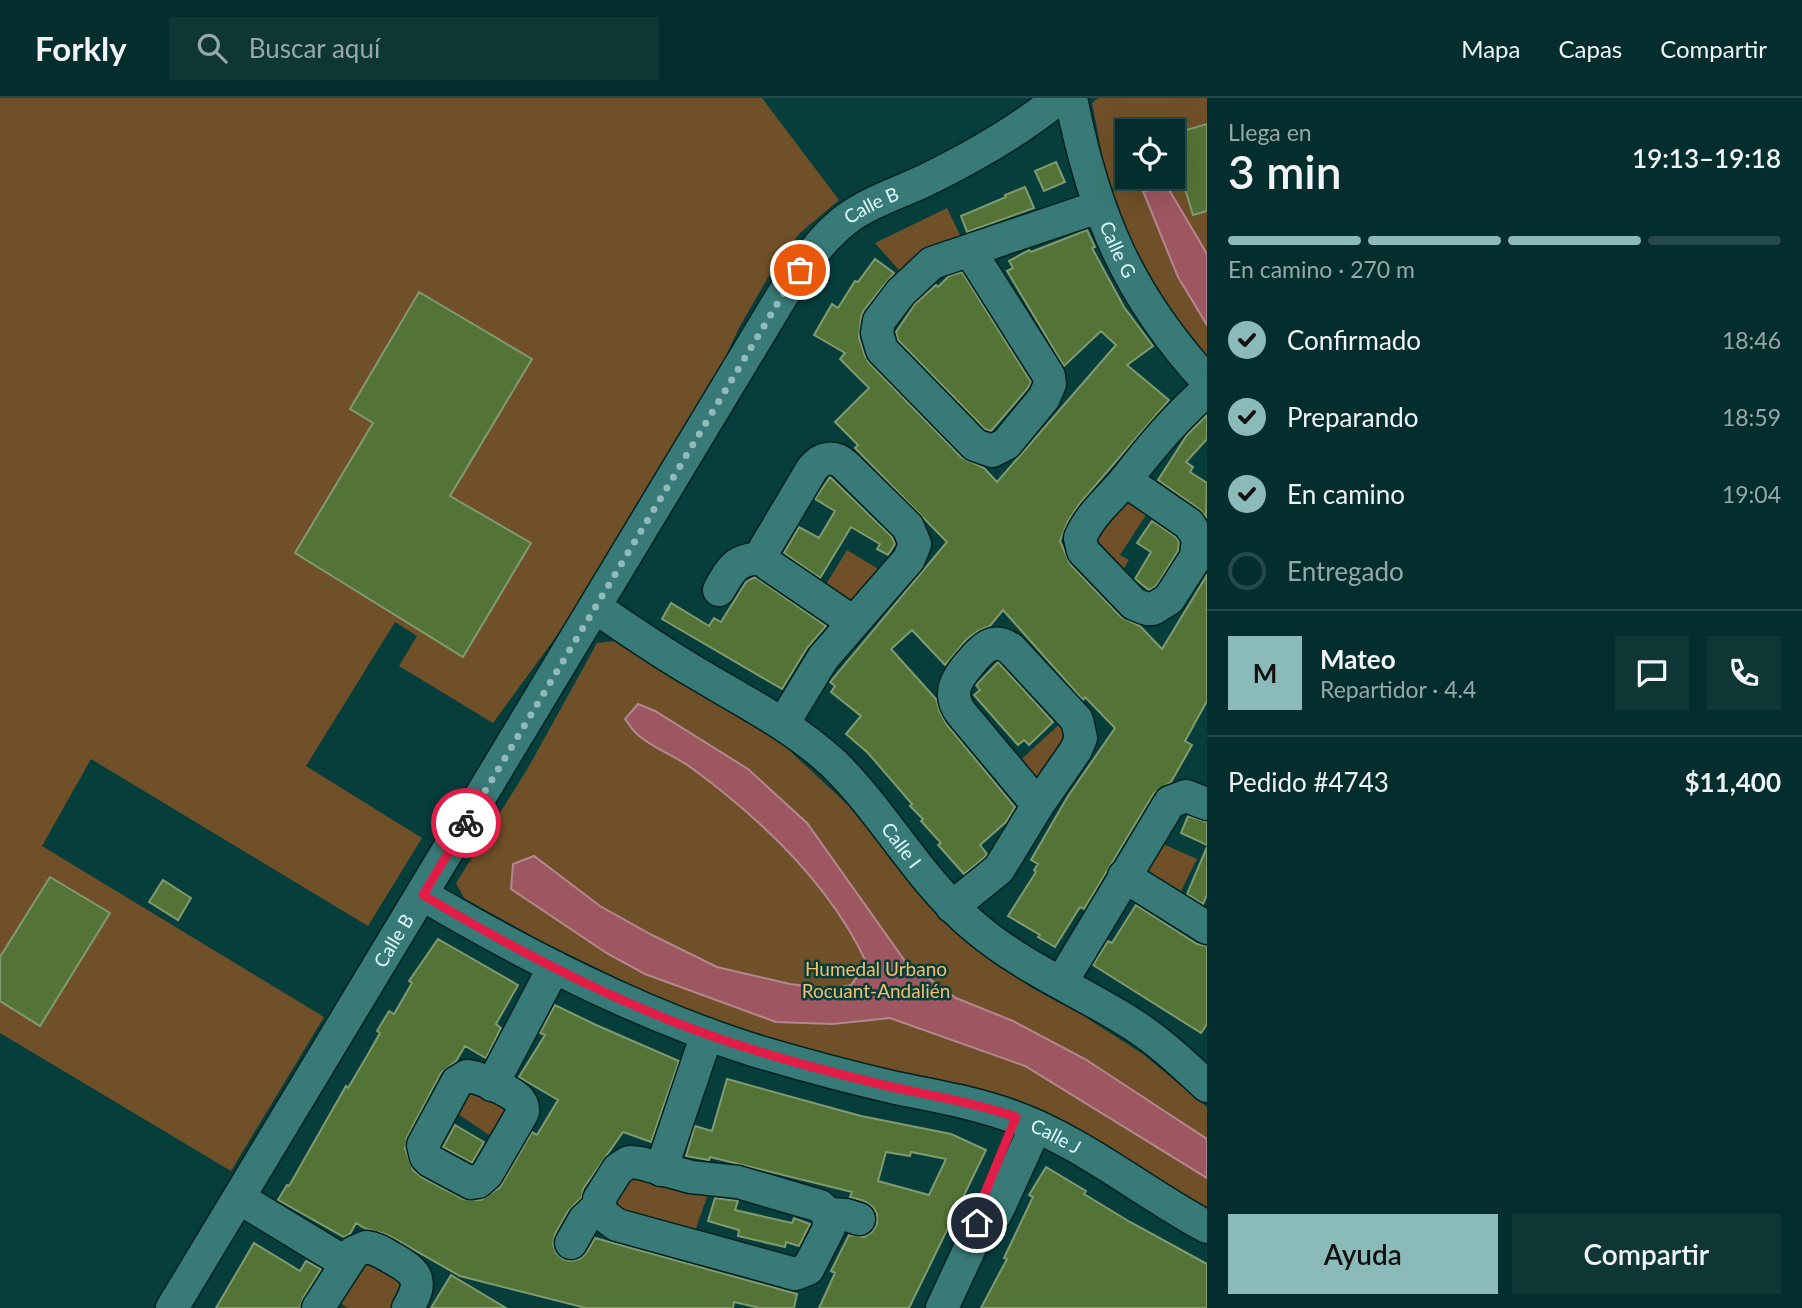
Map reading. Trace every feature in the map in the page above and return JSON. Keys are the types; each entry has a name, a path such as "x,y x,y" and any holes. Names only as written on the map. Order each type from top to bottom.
{"street":[{"name":"Calle B","path":"172,1308 782,296 823,241 847,219 865,207 971,156 1030,120 1059,98"},
{"name":"Calle G","path":"1071,98 1098,207 1109,235 1137,287 1184,356 1207,381"},
{"path":"970,251 1049,376 1050,384 1044,398 1006,444 992,451 975,445 882,350 877,333 883,316 925,267 943,258 1098,207"},
{"path":"1125,480 1158,437 1207,390"},
{"path":"763,558 765,548 816,464 827,458 840,460 908,527 915,544 909,559 853,622 810,678 783,724"},
{"path":"719,590 735,566 748,559 763,558"},
{"path":"763,558 769,565 853,622"},
{"name":"Calle I","path":"595,607 681,664 783,724 818,750 855,787 920,872 952,908 1002,948 1151,1037 1207,1086"},
{"path":"952,908 999,869 1079,744 1080,725 1073,715 1012,649 1002,644 991,644 982,649 959,677 954,689 955,702 961,713 1038,805"},
{"path":"1060,983 1170,802 1186,796 1207,804"},
{"path":"1124,876 1207,928"},
{"name":"Calle J","path":"423,895 554,967 630,1003 707,1034 801,1064 970,1104 1026,1122 1078,1147 1207,1227"},
{"path":"492,1085 554,967"},
{"path":"661,1170 707,1034"},
{"path":"942,1308 976,1235 983,1198 1026,1122"},
{"path":"571,1243 584,1220 599,1206 602,1192 623,1165 634,1162 691,1177 753,1186 820,1206 828,1214 829,1228 812,1265 804,1273 795,1274 617,1226 608,1220 599,1206"},
{"path":"239,1198 346,1264"},
{"path":"828,1214 859,1219"},
{"path":"318,1308 354,1252 366,1247 378,1250 410,1268 415,1274 417,1289 408,1308"}],"green space":[{"path":"0,98 762,98 839,200 800,233 777,262 740,326 692,427 617,553 493,723 399,666 417,636 395,622 306,766 422,838 368,926 91,759 42,846 324,1017 231,1171 0,1033"},
{"path":"1098,98 1207,98 1207,356 1176,319 1149,278 1127,234 1107,178 1092,103"},
{"path":"947,208 963,241 905,277 875,243"},
{"path":"1119,491 1148,512 1120,555 1129,560 1117,579 1087,539"},
{"path":"847,550 885,573 851,608 822,591"},
{"path":"614,641 774,736 849,806 935,912 979,951 1032,988 1082,1015 1143,1054 1207,1107 1207,1211 1169,1190 1108,1146 1052,1119 706,1018 541,941 464,898 456,883 528,768 597,643"},
{"path":"1065,719 1071,732 1037,791 1013,767"},
{"path":"1161,843 1197,859 1180,893 1143,869"},
{"path":"466,1089 508,1105 495,1139 452,1110"},
{"path":"631,1170 709,1191 693,1237 612,1206"},
{"path":"362,1253 409,1278 398,1308 348,1308 334,1299"}],"shaded area":[{"path":"1169,189 1207,254 1207,325 1178,277 1143,191"},
{"name":"Humedal Urbano Rocuant-Andalién","path":"638,704 655,711 748,769 807,823 905,961 956,998 1013,1021 1085,1059 1207,1139 1207,1178 1025,1066 890,1018 833,1024 776,1022 645,974 608,954 511,889 513,864 534,856 600,906 717,967 790,984 829,989 851,985 867,964 834,907 769,832 693,769 634,732 625,719"}],"building":[{"path":"1207,124 1207,211 1193,215 1185,189 1185,130"},
{"path":"1056,162 1065,182 1044,191 1035,171"},
{"path":"1025,187 1034,208 967,232 961,216"},
{"path":"1087,230 1095,247 1092,248 1124,307 1153,346 1127,365 1169,400 1080,503 1068,521 1060,541 1070,564 1121,617 1140,626 1162,649 1207,575 1207,701 1185,741 1192,745 1171,782 1154,793 1084,909 1080,907 1055,947 1008,916 1036,872 1034,870 1038,864 1031,860 1068,796 1115,728 1085,697 1083,700 1003,610 990,626 967,639 945,665 912,630 891,649 936,699 947,725 1015,807 1006,822 980,845 987,854 985,857 964,874 938,845 941,843 921,821 923,819 910,806 912,804 868,753 846,734 861,716 831,692 835,686 830,682 947,542 855,448 858,445 835,422 869,388 840,359 845,353 814,335 832,304 838,308 855,281 858,282 875,259 894,273 861,317 859,338 865,356 962,458 984,468 997,482 1116,345 1101,331 1064,366 1007,271 1013,268 1009,261 1029,250 1031,252"},
{"path":"962,272 1031,382 991,431 985,429 898,340 896,332 915,304 949,276"},
{"path":"419,292 532,359 450,496 531,543 463,657 295,553 373,423 350,409"},
{"path":"1207,415 1207,439 1186,462 1193,467 1190,472 1207,483 1206,517 1158,480 1187,435"},
{"path":"830,477 892,537 895,544 888,555 877,549 880,544 851,527 820,578 784,553 799,527 819,538 835,511 815,499"},
{"path":"1152,521 1176,537 1179,542 1178,551 1156,586 1149,590 1135,579 1151,552 1137,543"},
{"path":"755,577 826,626 807,648 782,689 662,619 671,603 709,626 714,618 721,622 746,582"},
{"path":"998,662 1053,722 1029,745 1024,740 1018,745 974,695 980,690 976,685"},
{"path":"1188,816 1207,822 1207,845 1181,833"},
{"path":"1207,847 1207,895 1203,904 1187,894"},
{"path":"50,877 110,913 40,1026 0,1001 0,957"},
{"path":"163,880 191,898 178,920 149,902"},
{"path":"1136,905 1197,944 1207,946 1207,1024 1201,1033 1093,965 1108,941 1112,943"},
{"path":"438,939 518,985 496,1024 501,1028 486,1058 465,1046 456,1061 441,1073 407,1137 405,1149 413,1170 463,1199 481,1200 500,1187 532,1132 537,1135 558,1100 519,1077 545,1035 540,1033 555,1005 679,1061 651,1142 623,1132 555,1234 553,1244 556,1253 570,1261 580,1259 595,1238 797,1294 794,1308 760,1308 734,1302 733,1308 586,1308 460,1276 388,1235 366,1229 356,1223 350,1234 344,1237 278,1200 367,1056 389,1011 394,1014 412,983 409,981"},
{"path":"727,1079 861,1116 951,1134 986,1150 909,1308 819,1308 835,1273 831,1271 849,1235 864,1237 872,1232 877,1224 877,1214 873,1207 850,1197 852,1192 710,1157 709,1160 686,1156 695,1126 712,1131","holes":["886,1152 910,1156 911,1152 946,1159 929,1195 878,1181"]},
{"path":"455,1125 484,1142 472,1163 443,1147"},
{"path":"1046,1167 1130,1222 1207,1264 1207,1308 981,1308 1007,1259 1004,1258 1033,1197 1029,1195"},
{"path":"715,1198 738,1201 735,1210 792,1223 794,1218 810,1224 799,1246 786,1242 785,1247 738,1236 739,1230 708,1221"},
{"path":"254,1243 300,1271 306,1261 321,1269 300,1308 216,1308"},
{"path":"451,1275 506,1308 431,1308"}],"way so far":[{"path":"466,823 800,270"}],"route":[{"path":"466,823 423,895 554,967 668,1019 754,1050 847,1076 1016,1117 983,1198 977,1223"}]}
